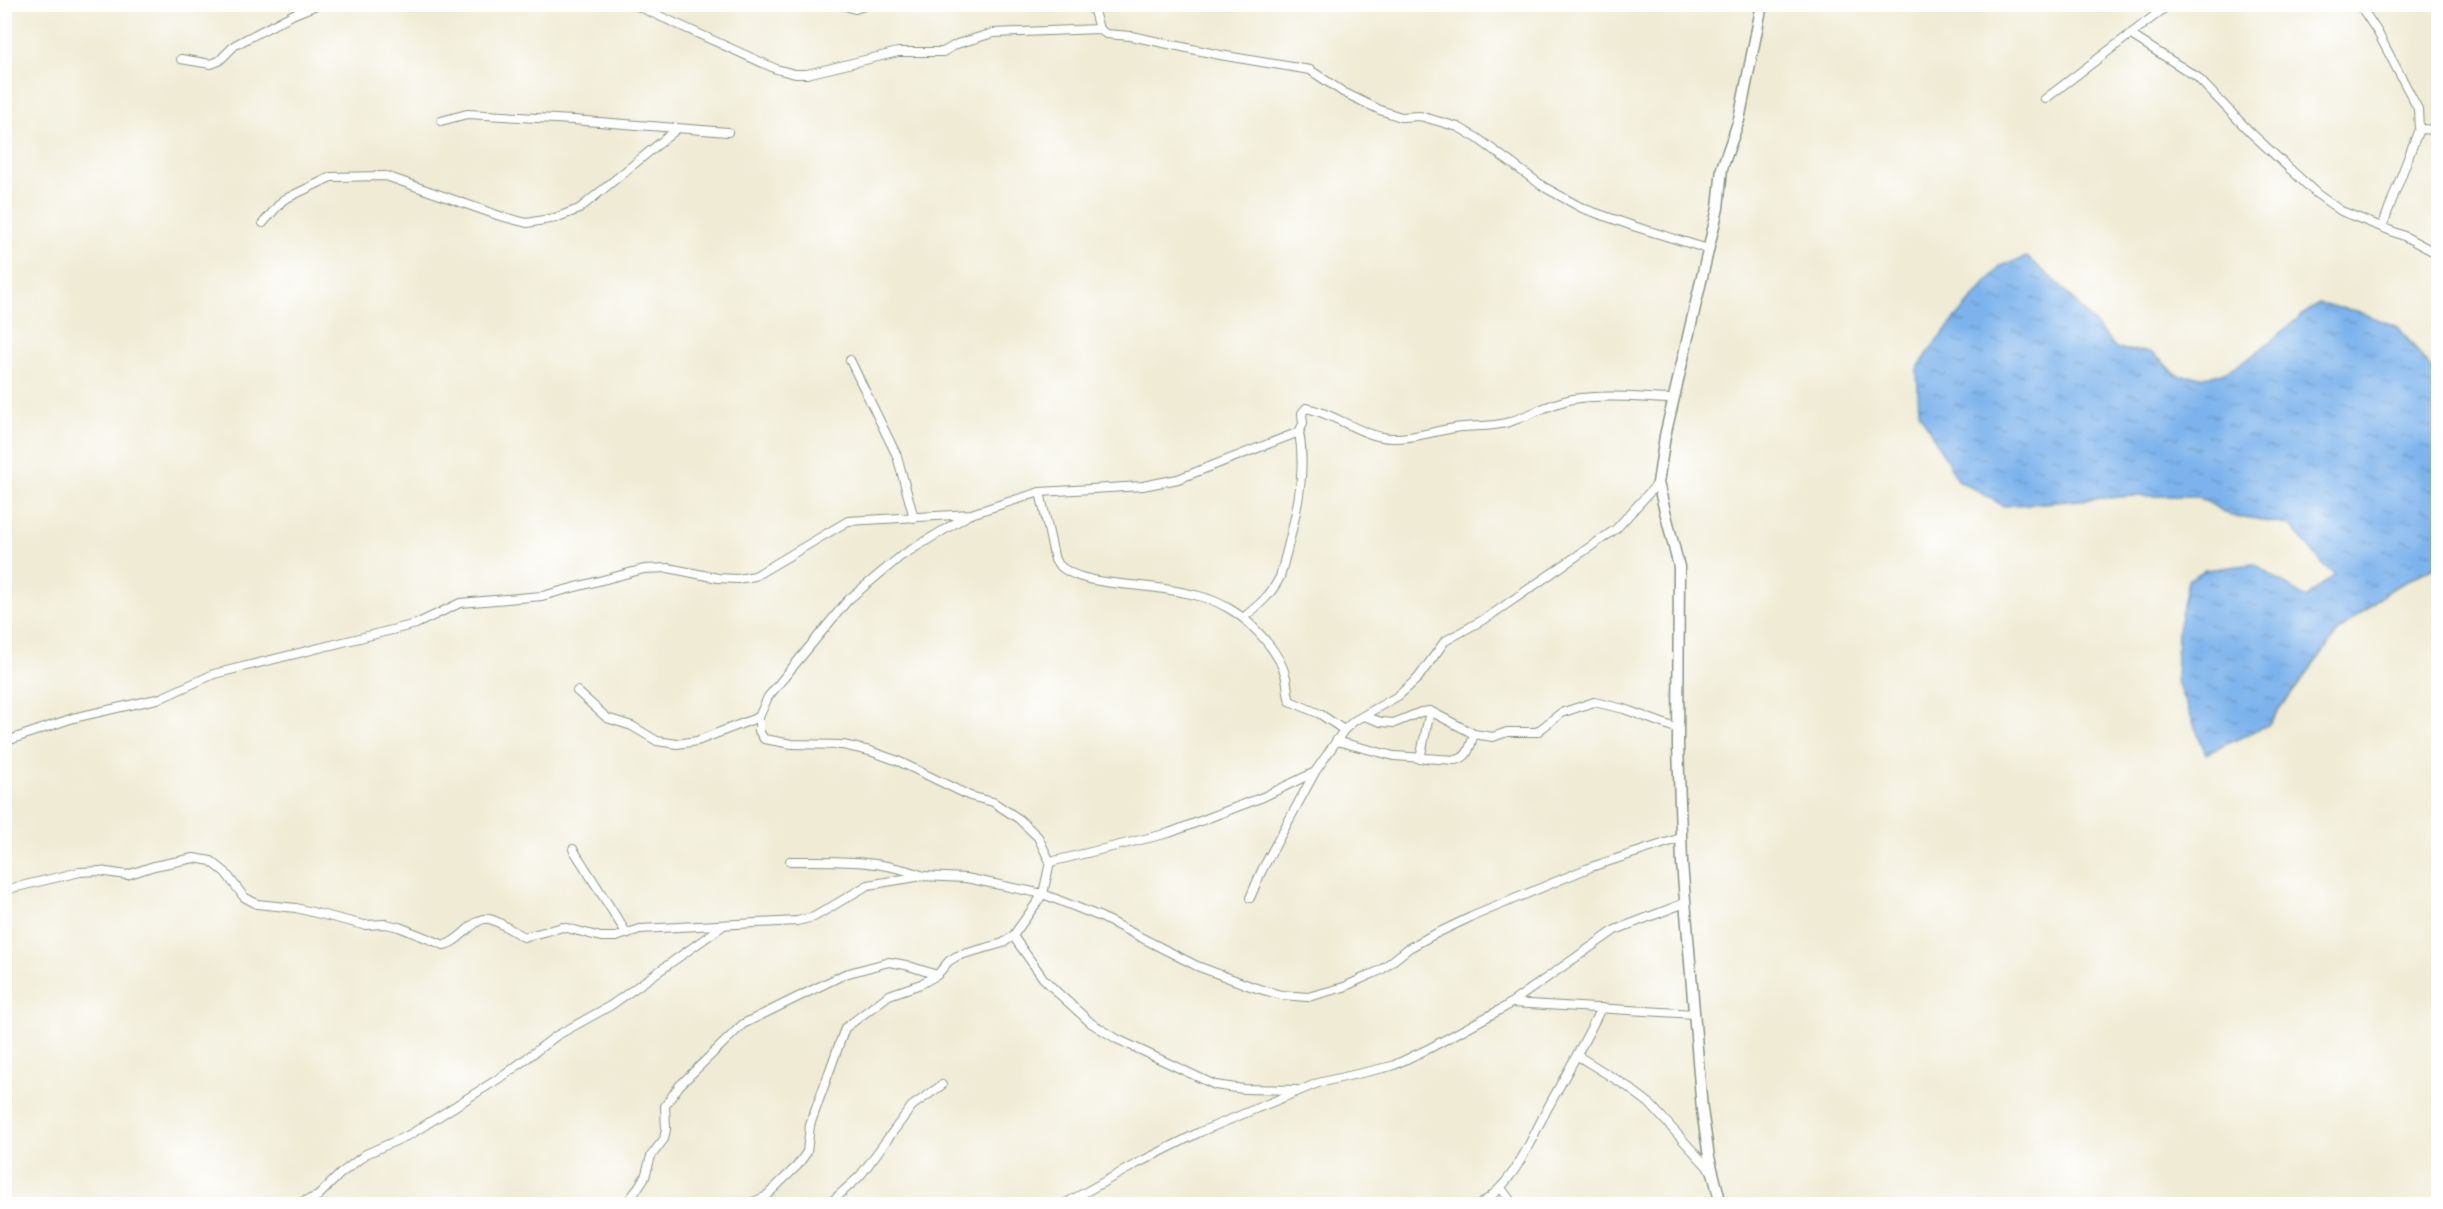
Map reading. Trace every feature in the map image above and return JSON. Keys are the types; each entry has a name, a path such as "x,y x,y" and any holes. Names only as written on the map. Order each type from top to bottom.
{"street":[{"path":"182,59 211,64 219,61 235,45 294,14 319,4"},
{"path":"633,4 776,69 795,74 807,74 898,52 943,51 957,44 993,33 1099,29 1106,34 1131,36 1220,55 1310,70 1343,92 1380,110 1401,117 1420,116 1458,127 1477,138 1544,187 1582,208 1708,249"},
{"path":"840,4 855,9 870,4"},
{"path":"1092,4 1099,29"},
{"path":"1721,1204 1702,1110 1685,903 1678,729 1679,567 1658,483 1659,467 1718,208 1722,168 1739,120 1762,4"},
{"path":"2045,99 2170,4"},
{"path":"2359,4 2400,71 2418,109 2419,129 2382,227"},
{"path":"2132,35 2197,77 2249,131 2341,211 2382,227 2439,254"},
{"path":"441,121 467,114 728,132"},
{"path":"263,223 283,200 331,177 386,176 500,216 527,223 555,218 579,209 677,129"},
{"path":"2419,129 2439,129"},
{"path":"850,360 897,456 914,518"},
{"path":"1243,618 1273,591 1280,577 1301,477 1303,452 1299,432 1303,424 1302,413 1306,408 1319,411 1369,435 1401,438 1455,428 1499,425 1540,407 1572,399 1618,396 1674,399"},
{"path":"4,742 74,718 160,698 214,674 416,624 460,603 542,596 644,569 668,568 727,579 754,576 848,521 970,514 1040,492 1143,486 1167,481 1299,432"},
{"path":"1250,898 1262,870 1315,772 1344,730 1398,696 1418,678 1445,641 1488,617 1616,528 1658,483"},
{"path":"1040,492 1058,566 1069,573 1099,581 1153,587 1202,597 1243,618 1256,629 1280,664 1286,677 1290,700 1320,714 1344,730"},
{"path":"748,1204 765,1197 797,1166 807,1152 810,1125 845,1028 889,995 921,984 937,975 949,961 957,956 1003,943 1013,936 1043,894 1050,862 1038,837 1019,819 993,802 970,796 898,761 870,751 843,745 792,744 764,739 759,731 759,717 768,697 848,600 901,556 970,514"},
{"path":"577,692 607,718 632,726 657,741 677,744 697,741 759,717"},
{"path":"1364,716 1381,722 1394,723 1421,712 1430,711 1474,734 1485,737 1507,732 1537,732 1561,713 1594,702 1624,709 1678,729"},
{"path":"1420,759 1430,711"},
{"path":"1336,741 1386,755 1420,759 1461,759 1466,755 1474,734"},
{"path":"1050,862 1179,830 1263,797 1315,772"},
{"path":"4,891 80,872 99,871 127,875 154,866 194,858 212,861 225,872 244,897 257,904 296,908 364,925 386,924 444,945 451,944 480,919 489,919 524,937 563,927 602,937 616,937 640,929 797,921 814,917 868,885 922,876 966,878 1043,894 1101,917 1197,966 1281,995 1308,997 1344,987 1381,970 1409,948 1471,917 1591,867 1681,838"},
{"path":"573,849 627,934"},
{"path":"790,861 864,861 897,867 922,876"},
{"path":"1064,1204 1200,1132 1318,1083 1392,1066 1511,1003 1615,930 1685,903"},
{"path":"297,1204 318,1196 340,1174 366,1154 411,1134 506,1074 556,1035 610,1006 724,924"},
{"path":"1013,936 1043,978 1058,993 1091,1023 1117,1039 1215,1085 1243,1089 1301,1090"},
{"path":"627,1204 645,1176 651,1156 663,1139 666,1129 665,1106 679,1086 742,1024 845,974 889,962 906,964 937,975"},
{"path":"1511,1003 1695,1014"},
{"path":"1480,1204 1502,1188 1529,1147 1601,1008"},
{"path":"1578,1056 1628,1087 1648,1103 1713,1173"},
{"path":"830,1204 860,1176 912,1106 942,1084"},
{"path":"1502,1188 1514,1204"}],"water":[{"path":"2027,257 2060,285 2117,349 2151,352 2179,376 2212,376 2230,369 2257,352 2319,304 2357,311 2398,327 2438,377 2438,565 2391,589 2338,632 2268,725 2206,754 2176,680 2178,631 2188,580 2205,570 2255,564 2306,598 2335,574 2325,567 2290,525 2231,516 2197,496 2130,496 2004,506 1958,480 1919,412 1917,369 1939,338 2001,266"}]}
